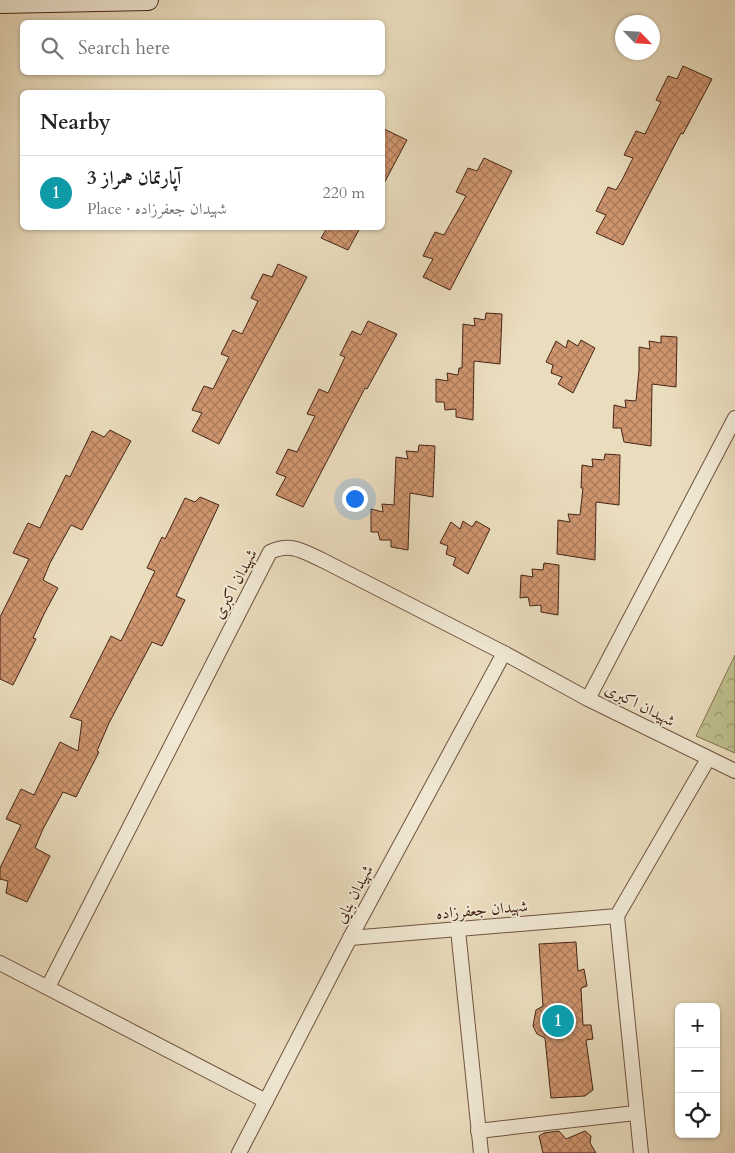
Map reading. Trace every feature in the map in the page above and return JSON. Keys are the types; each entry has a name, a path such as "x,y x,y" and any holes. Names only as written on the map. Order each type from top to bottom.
{"main road":[{"path":"0,3 148,0"}],"street":[{"path":"588,699 735,418"},
{"name":"شهیدان اکبری","path":"48,987 270,552 282,546 294,547 504,652 588,699 735,771"},
{"name":"شهیدان بنایی","path":"239,1153 350,938 504,652"},
{"path":"641,1153 635,1113 617,916 708,759"},
{"name":"شهیدان جعفرزاده","path":"350,938 617,916"},
{"path":"458,930 481,1153"},
{"path":"0,963 266,1101"},
{"path":"478,1131 635,1113"}],"green space":[{"path":"735,655 735,753 696,736"}],"building":[{"path":"683,66 712,79 683,134 681,133 623,245 596,233 606,215 596,211 608,187 616,190 622,180 633,158 624,155 636,131 645,134 661,102 656,100 668,76 677,79"},
{"path":"385,129 407,140 385,181"},
{"path":"484,158 512,171 450,290 423,277 433,259 423,256 435,232 444,235 466,196 456,192 468,168 477,171"},
{"path":"326,230 359,230 348,250 321,238"},
{"path":"278,264 307,277 219,444 192,431 202,413 192,410 204,386 213,389 229,357 221,354 233,330 242,334 258,301 251,298 263,274 272,277"},
{"path":"486,313 502,314 500,364 474,361 473,420 456,417 456,409 445,410 444,402 436,402 436,379 448,381 447,373 458,375 459,368 462,368 463,324 475,326 474,318 485,320"},
{"path":"368,321 397,334 367,389 365,388 303,507 276,495 286,477 276,473 288,449 297,452 315,416 307,414 319,389 328,393 345,357 340,355 352,331 361,335"},
{"path":"661,336 677,337 676,387 652,384 651,446 624,442 621,428 613,428 614,405 626,408 625,400 636,401 639,347 650,349 649,341 661,343"},
{"path":"568,340 578,346 581,340 595,348 573,393 558,384 562,377 551,373 553,365 546,362 556,341 566,348"},
{"path":"110,430 131,441 82,530 71,525 50,563 43,580 58,588 44,614 33,638 36,639 13,685 0,679 0,617 29,559 13,553 28,523 40,528 66,475 70,477 92,431 104,437"},
{"path":"419,445 435,446 433,497 410,493 408,550 391,547 391,540 380,540 378,532 371,532 371,509 383,512 382,504 394,505 396,457 408,459 406,451 418,452"},
{"path":"605,454 620,455 619,505 596,502 595,560 557,554 558,520 570,522 568,514 580,515 583,488 581,488 582,465 593,467 592,459 604,460"},
{"path":"200,497 219,505 176,596 185,600 162,646 152,642 109,723 97,751 99,752 76,797 63,792 43,829 35,848 50,856 27,902 6,893 8,881 0,879 0,868 21,825 6,819 21,789 34,795 60,742 78,751 82,721 70,717 111,636 121,641 155,571 147,568 162,537 165,539 185,498 195,502"},
{"path":"463,521 472,527 476,521 490,529 468,574 453,565 456,558 446,554 448,546 440,543 451,522 460,529"},
{"path":"544,563 559,565 558,615 541,612 541,605 530,606 528,597 520,598 521,575 533,577 532,569 543,570"},
{"path":"576,942 578,971 584,969 587,986 581,988 583,1025 591,1025 593,1039 586,1040 593,1090 585,1096 551,1098 545,1038 537,1034 533,1026 536,1010 543,1006 539,944"},
{"path":"559,1131 566,1139 585,1131 591,1136 590,1143 596,1153 543,1153 539,1136 544,1133"}],"place":[{"name":"آپارتمان همراز 3","path":"558,1021"}]}
